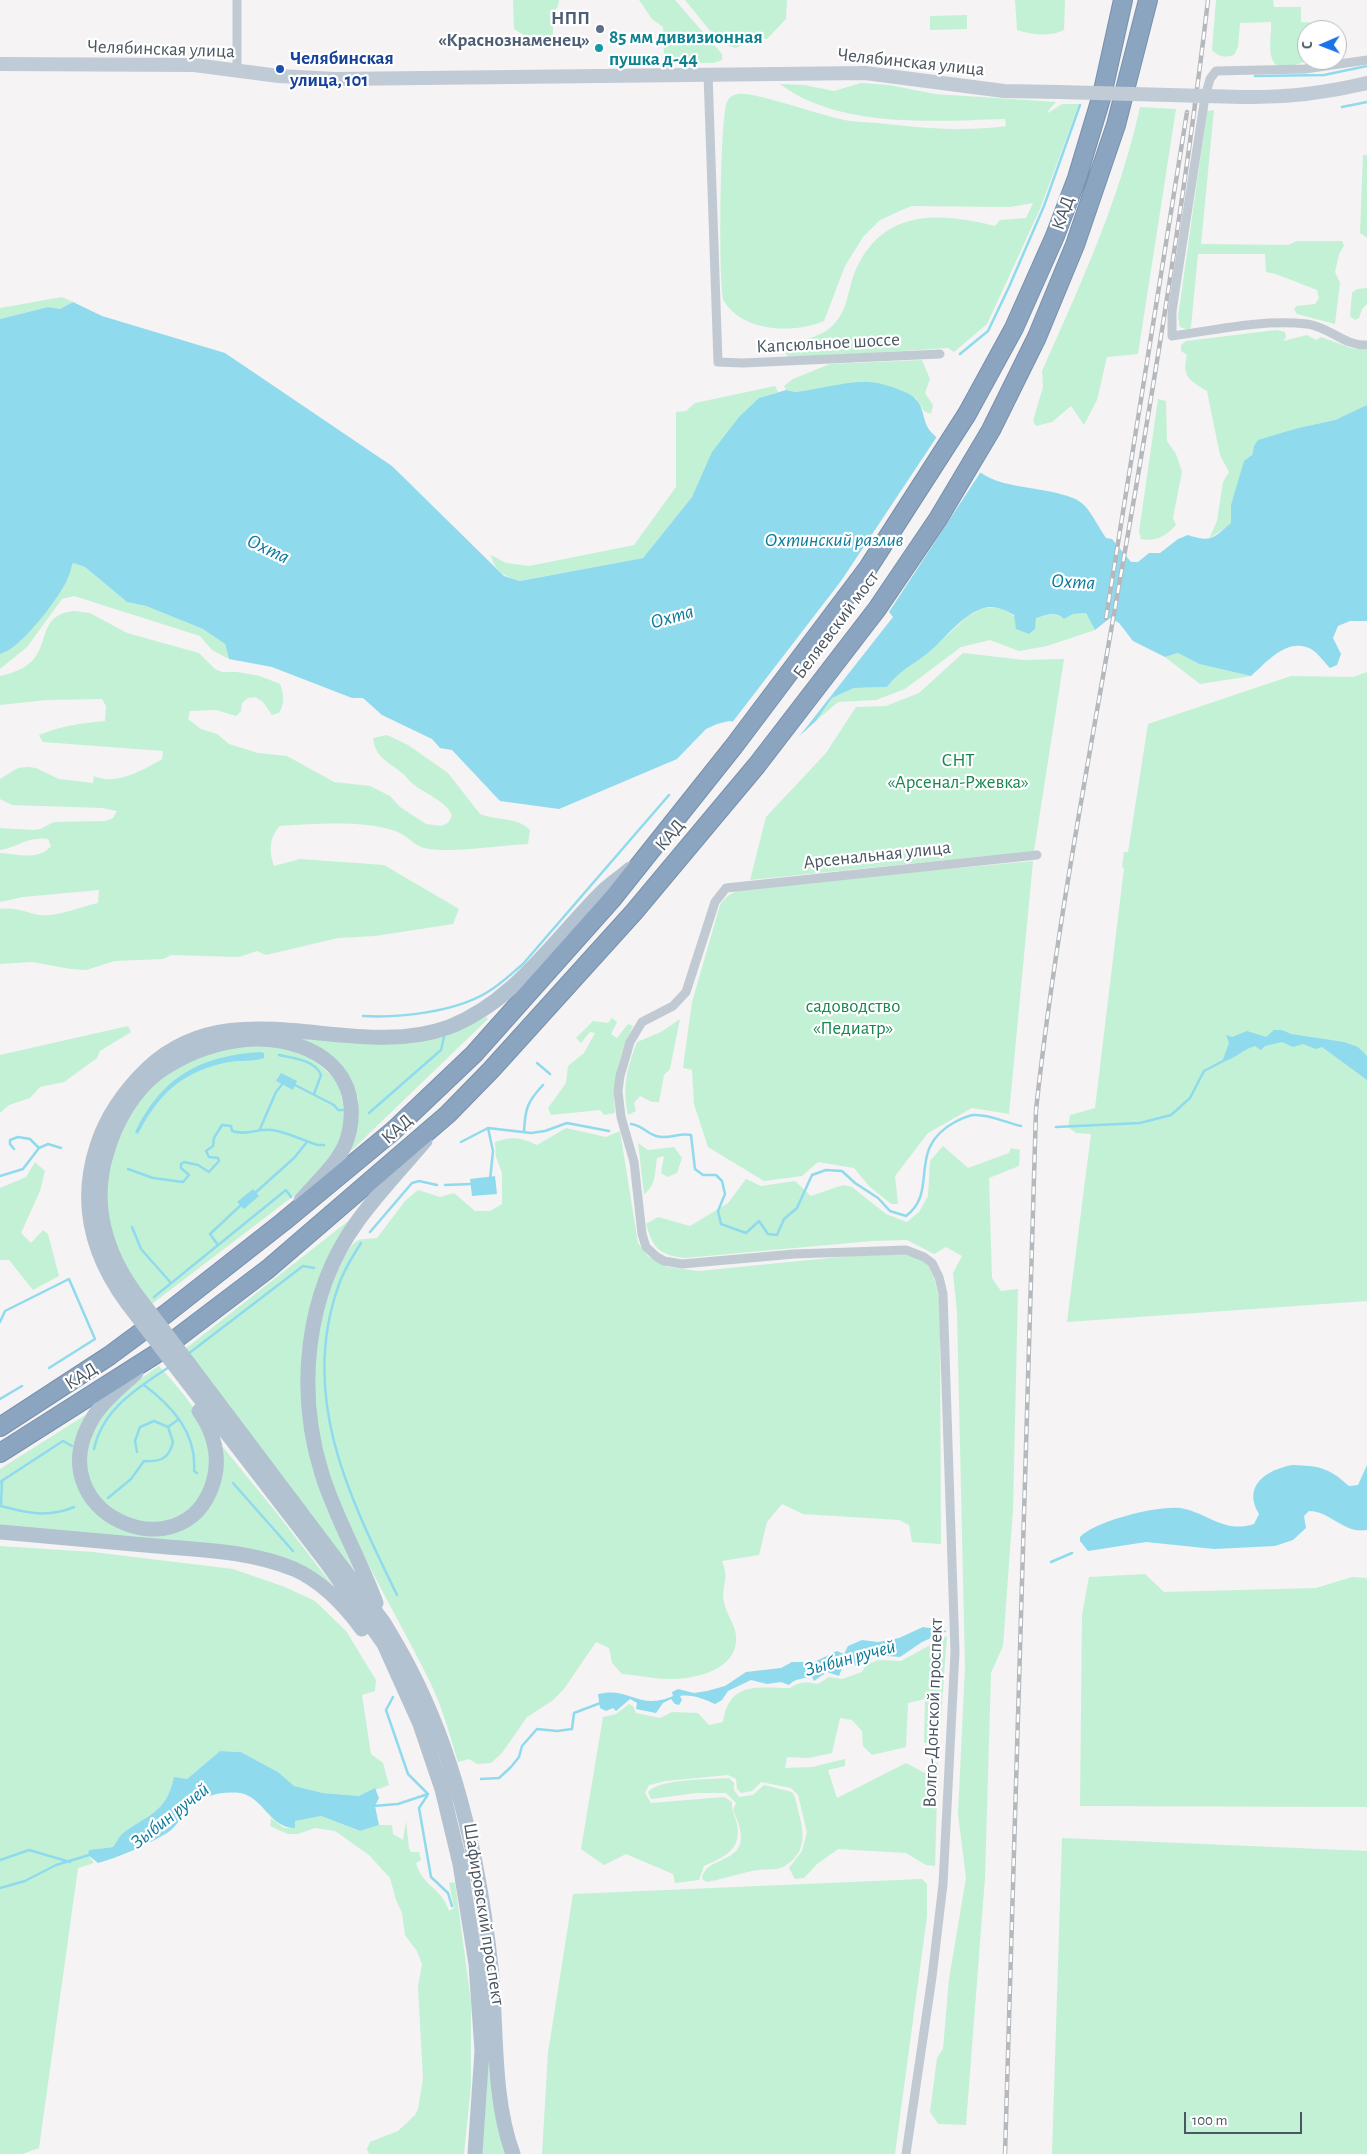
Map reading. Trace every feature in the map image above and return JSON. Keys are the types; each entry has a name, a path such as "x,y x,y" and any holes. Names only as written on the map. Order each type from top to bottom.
{"highway":[{"name":"КАД","path":"967,414 1014,328 1055,236 1077,178 1102,95 1123,0"},
{"name":"КАД","path":"991,430 1036,337 1075,245 1116,125 1148,0"},
{"name":"Беляевский мост","path":"734,746 868,568 967,414"},
{"name":"Беляевский мост","path":"757,765 877,609 938,519 991,430"},
{"name":"КАД","path":"0,1426 109,1356 283,1222 393,1131 474,1054 613,898 641,860 734,746"},
{"name":"КАД","path":"0,1452 156,1354 268,1269 448,1114 491,1070 634,912 757,765"}],"main road":[{"path":"404,1689 384,1644 332,1569 180,1370 133,1301 113,1284 98,1254 89,1210 90,1178 104,1125 120,1098 156,1061 178,1048 210,1034 232,1030 290,1029 389,1039 425,1034 449,1027 472,1017 496,1000 532,969 602,891 641,860"},
{"path":"283,1222 335,1162 344,1147 352,1115 350,1094 343,1078 328,1060 310,1049 287,1042 235,1041 209,1047 180,1058 159,1072 138,1092 123,1112 112,1134 103,1162 100,1186 103,1226 110,1250 133,1301 148,1331 384,1623"},
{"path":"448,1114 356,1223 323,1288 315,1313 310,1341 308,1375 309,1410 322,1473 344,1530 367,1577 384,1623 410,1669 432,1717 466,1825 486,1926 502,2107 513,2154"},
{"path":"156,1354 95,1415 83,1441 80,1453 80,1470 93,1500 113,1519 128,1526 159,1529 191,1516 204,1503 216,1475 215,1446 209,1428 180,1370"},
{"path":"0,1532 224,1552 263,1559 295,1570 322,1588 348,1611 404,1689"},
{"name":"Шафировский проспект","path":"404,1689 420,1724 442,1789 460,1864 476,1964 482,2051 474,2154"}],"street":[{"path":"237,0 237,70"},
{"path":"1367,60 1305,70 1216,71 1210,79 1204,97 1172,311 1172,336 1286,322 1310,325 1342,337 1345,342 1356,346 1367,345"},
{"name":"Челябинская улица","path":"0,64 194,65 279,76 336,79 865,73 1004,90 1242,97 1292,97 1324,93 1367,83"},
{"name":"Капсюльное шоссе","path":"708,74 718,362 744,363 940,354"},
{"name":"Арсенальная улица","path":"937,1271 924,1257 897,1248 794,1254 705,1264 682,1264 664,1261 657,1257 646,1247 642,1234 634,1162 621,1117 618,1091 620,1076 630,1042 637,1029 648,1018 673,1006 686,992 715,902 722,892 731,886 1037,855"},
{"name":"Волго-Донской проспект","path":"906,2154 932,1977 943,1884 955,1652 943,1294 937,1271"}],"green space":[{"path":"513,0 559,0 558,6 553,13 553,36 550,39 524,35 514,29"},
{"path":"639,0 675,0 722,54 722,60 714,63 669,63 664,56 663,27 652,19"},
{"path":"685,0 787,0 786,19 767,39 758,38 736,48 720,43"},
{"path":"1015,0 1065,0 1064,30 1053,34 1041,34 1017,30"},
{"path":"1216,0 1273,0 1274,7 1301,7 1301,20 1297,20 1297,64 1277,66 1274,62 1271,51 1271,22 1240,23 1238,47 1234,55 1225,57 1212,50"},
{"path":"967,15 967,29 930,30 930,16"},
{"path":"861,83 889,85 935,94 1056,102 1048,113 1062,104 1079,104 1040,209 987,324 954,352 948,348 789,358 785,352 788,346 822,333 833,325 842,313 858,265 870,246 884,233 900,224 918,219 955,219 995,226 1000,220 1026,218 1033,203 1010,207 911,206 880,220 863,237 845,266 824,321 812,325 784,329 770,328 743,319 732,311 724,301 720,237 721,168 725,114 727,102 732,96 736,94 749,94 852,121 942,129 1006,126 1005,119 919,121 859,115 830,109 804,99 780,84 804,85 834,91"},
{"path":"1140,107 1176,109 1138,354 1107,357 1097,400 1084,425 1071,406 1052,422 1036,426 1033,421 1043,387 1042,371 1098,242 1122,175"},
{"path":"1214,110 1201,244 1288,245 1297,241 1342,241 1344,246 1339,254 1335,272 1340,283 1335,324 1297,314 1294,309 1297,306 1315,304 1319,298 1317,290 1266,272 1265,254 1198,254 1191,327 1188,330 1180,327 1178,317 1207,111"},
{"path":"1363,155 1367,155 1367,238 1360,233"},
{"path":"1367,288 1367,304 1362,309 1359,318 1355,320 1350,316 1352,293 1357,289"},
{"path":"62,297 73,302 60,309 48,307 0,319 0,308"},
{"path":"1276,330 1285,332 1286,337 1283,341 1307,335 1316,340 1321,337 1351,348 1367,350 1367,405 1335,420 1298,428 1254,446 1231,505 1232,523 1209,539 1217,521 1223,482 1229,472 1220,455 1207,391 1188,377 1185,368 1187,355 1181,351 1181,345 1186,341"},
{"path":"922,360 930,379 925,393 933,405 931,414 924,411 916,398 821,389 795,392 786,390 784,386 793,379 830,364"},
{"path":"775,386 778,392 759,398 692,497 643,558 520,581 505,575 495,566 491,555 506,563 529,566 634,545 676,487 676,412 686,411 695,403"},
{"path":"1158,399 1166,401 1167,441 1176,454 1182,472 1173,518 1176,525 1156,539 1146,540 1141,539 1139,532"},
{"path":"73,563 85,567 127,602 146,606 203,629 225,644 229,659 212,650 200,636 74,596 62,599 27,647 0,669 0,654 5,653 68,579"},
{"path":"1000,607 1034,629 1036,618 1054,615 1064,619 1073,614 1086,613 1095,630 1047,646 1019,651 990,640 961,647 905,689 876,700 838,702 816,721 832,698 854,688 887,687 896,675 928,653 968,616 983,608"},
{"path":"74,611 90,613 127,633 199,653 215,669 222,672 237,672 260,676 280,684 283,699 279,713 272,715 263,702 255,697 248,698 242,703 241,711 236,716 216,710 190,711 188,719 201,729 217,734 229,744 258,753 287,756 334,782 370,786 390,796 400,807 426,824 441,826 448,823 452,816 445,806 413,784 377,751 373,738 387,735 408,745 448,773 480,814 513,821 525,826 530,830 528,844 461,850 435,850 420,847 403,834 395,831 368,825 308,824 280,826 276,830 271,845 274,866 300,859 384,865 459,909 453,924 375,936 338,938 266,955 257,951 239,957 171,955 163,959 115,961 86,970 32,962 0,964 0,909 15,909 39,915 61,913 98,903 99,890 23,897 0,902 0,853 28,856 40,854 51,846 48,839 41,838 0,850 0,828 33,830 40,829 54,822 105,821 113,818 117,811 103,808 12,805 0,799 0,779 18,768 28,767 36,768 59,779 93,783 94,776 102,779 120,778 147,768 162,759 163,751 43,742 39,735 55,729 105,721 106,706 102,699 47,700 0,705 0,676 17,671 29,664 37,654 46,631 55,618"},
{"name":"СНТ «Арсенал-Ржевка»","path":"963,653 1024,660 1064,659 1034,851 750,880 766,817 826,753 856,707 886,706 919,693"},
{"path":"1178,653 1199,664 1251,676 1200,684 1165,657"},
{"path":"1367,672 1367,1301 1067,1322 1091,1134 1076,1133 1068,1127 1070,1115 1095,1108 1124,868 1122,867 1124,852 1128,852 1148,724 1291,676 1353,677"},
{"name":"садоводство «Педиатр»","path":"1033,861 1009,1114 972,1108 928,1133 895,1176 898,1204 891,1204 869,1186 854,1168 818,1162 802,1176 764,1181 708,1147 694,1104 692,1070 683,1068 692,1002 720,905 726,898 735,892 748,888"},
{"path":"486,1017 488,1019 352,1150 350,1149 358,1105 355,1090 350,1081 331,1063 292,1035 345,1042 391,1044 414,1042 461,1029"},
{"path":"612,1018 617,1022 611,1034 617,1038 628,1024 633,1026 620,1058 615,1090 615,1113 604,1115 600,1110 551,1115 548,1108 566,1083 568,1066 584,1053 595,1033 590,1032 581,1043 576,1038 593,1021 608,1023"},
{"path":"680,1019 670,1069 664,1075 659,1102 652,1102 640,1096 634,1103 636,1111 628,1115 625,1095 626,1078 637,1042 661,1032"},
{"path":"128,1026 131,1032 100,1051 97,1058 64,1082 40,1087 30,1098 9,1105 0,1113 0,1055"},
{"path":"256,1043 307,1053 339,1083 346,1121 336,1147 319,1171 296,1194 152,1304 125,1274 104,1205 113,1141 137,1100 169,1071 207,1052"},
{"path":"566,1128 606,1137 620,1131 638,1243 648,1256 667,1267 699,1271 890,1252 914,1257 927,1265 935,1279 940,1303 941,1544 912,1542 909,1525 899,1520 803,1514 782,1504 767,1522 759,1555 722,1561 725,1573 724,1602 736,1637 733,1653 727,1661 718,1668 697,1676 685,1678 664,1679 622,1674 612,1663 609,1648 596,1642 564,1689 552,1701 527,1717 502,1753 491,1763 477,1764 469,1759 458,1762 443,1713 431,1684 358,1542 337,1494 322,1445 314,1395 316,1343 338,1269 346,1254 355,1243 361,1239 377,1238 405,1201 418,1190 440,1197 454,1193 475,1211 490,1211 502,1204 502,1173 496,1157 495,1142 516,1138 537,1145"},
{"path":"638,1143 648,1150 674,1147 682,1158 677,1173 667,1177 661,1173 664,1156 657,1158 653,1183 644,1194"},
{"path":"943,1146 968,1168 1009,1153 1011,1148 1020,1150 1019,1166 989,1178 992,1278 1001,1291 1018,1289 1013,1509 1003,1646 991,1673 985,1878 966,2125 938,2124 930,2112 937,2058 943,2049 949,1979 966,1878 958,1814 965,1667 957,1312 953,1273 962,1256 946,1247 934,1254 907,1240 872,1241 685,1258 669,1255 659,1249 655,1245 646,1224 658,1217 690,1226 728,1203 746,1179 761,1186 795,1181 811,1196 843,1185 852,1187 886,1214 907,1222 919,1212 928,1196 930,1161"},
{"path":"35,1162 45,1171 40,1191 21,1233 31,1243 43,1230 48,1234 59,1276 33,1290 9,1260 0,1260 0,1188 26,1177"},
{"path":"352,1218 309,1312 315,1475 326,1507 360,1584 185,1349"},
{"path":"159,1366 190,1402 208,1434 212,1444 209,1478 197,1502 176,1517 163,1521 135,1521 124,1516 98,1496 88,1476 86,1453 91,1431 101,1414 134,1384"},
{"path":"87,1414 76,1443 74,1462 76,1477 81,1491 89,1503 98,1515 110,1524 138,1534 153,1535 193,1521 222,1446 337,1591 298,1564 0,1525 0,1469"},
{"path":"0,1546 93,1552 233,1569 285,1587 315,1601 346,1631 376,1680 375,1691 362,1695 371,1754 383,1763 389,1785 359,1796 323,1793 293,1786 278,1772 241,1752 220,1751 187,1779 174,1778 170,1792 157,1810 113,1847 97,1849 88,1855 94,1863 78,1868 39,2148 22,2154 0,2154"},
{"path":"1145,1574 1164,1592 1316,1588 1352,1577 1367,1578 1367,1807 1080,1806 1082,1615 1089,1577"},
{"path":"947,1636 939,1743 924,1743 925,1699 908,1703 906,1747 872,1755 863,1746 862,1731 852,1720 840,1718 832,1753 808,1758 787,1757 785,1768 812,1767 845,1759 845,1766 828,1770 837,1798 906,1763 925,1773 930,1773 930,1761 938,1763 935,1866 926,1865 906,1853 838,1849 817,1864 804,1878 795,1879 789,1868 802,1851 807,1832 798,1795 791,1788 761,1782 752,1791 741,1793 737,1789 736,1779 728,1775 665,1781 649,1785 645,1793 651,1803 724,1797 732,1802 737,1825 737,1841 725,1856 704,1866 699,1880 675,1883 673,1874 626,1854 604,1865 581,1849 603,1717 616,1714 629,1704 633,1706 636,1713 660,1718 672,1712 698,1713 709,1725 723,1722 726,1709 738,1693 756,1688 790,1688 804,1683 818,1684 829,1677 842,1679 862,1672 866,1665 878,1660 901,1661"},
{"path":"729,1778 734,1783 734,1790 739,1797 753,1795 764,1785 792,1792 802,1827 802,1842 797,1855 783,1867 756,1870 707,1882 702,1879 706,1870 737,1850 741,1842 740,1829 733,1810 736,1803 726,1793 697,1793 651,1799 648,1792 654,1787 674,1782"},
{"path":"321,1816 359,1831 379,1825 392,1825 393,1834 403,1840 406,1821 409,1848 411,1852 419,1852 421,1860 416,1863 419,1871 442,1897 449,1911 454,1908 449,1883 455,1882 471,2002 471,2085 464,2154 369,2154 367,2149 370,2142 398,2131 415,2115 418,2109 423,2079 418,1987 422,1964 417,1951 405,1935 402,1913 390,1878 369,1855 335,1831 315,1828 298,1834 288,1834 270,1826 271,1818 284,1828 294,1828 295,1821"},
{"path":"1062,1838 1367,1851 1367,2154 1052,2154"},
{"path":"922,1879 927,1884 927,1916 895,2154 542,2154 548,2053 573,1894"},
{"path":"487,2038 510,2154 482,2154 487,2088"}],"water":[{"name":"Охтинский разлив","path":"73,302 102,316 225,353 392,466 504,576 520,581 643,558 692,497 712,452 739,417 759,398 786,390 795,392 847,383 867,382 886,385 909,394 920,404 925,422 932,433 965,462 997,481 1066,495 1077,500 1085,506 1106,538 1112,539 1131,562 1138,562 1149,553 1160,553 1178,539 1188,535 1202,539 1212,538 1231,523 1231,505 1244,461 1252,455 1258,440 1298,428 1335,420 1367,405 1367,621 1350,621 1338,626 1333,638 1341,654 1337,665 1330,668 1311,649 1294,646 1278,653 1251,676 1199,664 1178,653 1165,657 1133,641 1119,623 1110,618 1095,630 1086,613 1073,614 1064,619 1054,614 1047,615 1036,618 1035,629 1029,634 1016,629 1014,615 998,608 990,607 981,609 966,617 928,653 896,677 887,687 854,688 832,698 816,721 794,741 750,725 729,721 706,729 677,759 559,809 500,801 452,750 440,748 432,739 382,715 363,698 352,698 272,667 229,659 225,644 203,629 146,606 127,602 85,567 73,563 64,587 38,622 18,643 0,654 0,319 48,307 60,309"},
{"path":"1274,1030 1344,1042 1358,1047 1367,1056 1367,1080 1322,1047 1316,1049 1303,1044 1293,1047 1282,1042 1265,1046 1261,1050 1255,1046 1222,1062 1229,1043 1226,1035 1232,1037 1247,1031 1266,1037"},
{"path":"264,1053 264,1058 213,1066 198,1071 186,1078 164,1096 138,1134 135,1132 157,1097 185,1073 219,1058"},
{"path":"281,1073 297,1081 293,1090 276,1081"},
{"path":"495,1176 497,1194 472,1196 470,1179"},
{"path":"253,1189 259,1196 244,1209 237,1202"},
{"path":"1292,1465 1309,1466 1329,1471 1349,1486 1358,1485 1367,1465 1367,1530 1351,1529 1317,1512 1309,1511 1304,1516 1306,1528 1293,1540 1275,1546 1214,1549 1146,1542 1088,1551 1080,1541 1080,1537 1100,1525 1130,1515 1162,1509 1185,1509 1227,1525 1244,1526 1254,1524 1259,1514 1254,1504 1253,1495 1259,1481 1273,1471"},
{"path":"923,1627 947,1631 922,1642 900,1657 875,1655 861,1662 858,1669 852,1661 842,1668 839,1676 827,1672 814,1681 812,1677 796,1680 789,1685 781,1682 767,1684 751,1680 728,1691 722,1700 715,1704 693,1696 680,1696 682,1700 679,1705 675,1704 671,1699 663,1703 656,1713 636,1709 637,1703 630,1699 616,1711 613,1708 606,1711 600,1708 598,1694 618,1693 651,1701 673,1696 672,1692 678,1689 694,1693 707,1691 725,1686 746,1672 781,1668 792,1662 814,1662 837,1651 844,1654 848,1646 862,1640 878,1642 899,1638"},
{"path":"220,1751 241,1752 278,1772 294,1786 323,1793 359,1796 375,1788 379,1798 375,1806 379,1825 360,1831 321,1816 295,1821 295,1828 286,1827 272,1818 255,1800 240,1793 227,1793 201,1799 187,1810 177,1824 167,1833 133,1850 98,1863 88,1855 89,1850 113,1847 122,1834 161,1806 171,1789 174,1777 187,1779"}],"pier":[{"path":"938,435 982,470 889,612 893,617 794,743 764,741 749,727 731,724 841,581"}],"waterway":[{"path":"1255,76 1324,75 1367,66"},
{"path":"1342,107 1367,102"},
{"path":"960,354 988,331 1044,206 1080,105"},
{"path":"363,1016 410,1015 443,1009 473,1000 496,986 523,964 669,795"},
{"path":"369,1113 441,1050 444,1037"},
{"path":"279,1055 303,1060 318,1070 321,1075 314,1094"},
{"path":"1056,1127 1140,1123 1171,1115 1190,1098 1204,1071 1223,1061"},
{"path":"537,1063 550,1074"},
{"path":"260,1129 276,1092 284,1082"},
{"path":"293,1084 334,1105 338,1110 343,1110"},
{"path":"524,1132 528,1106 533,1096 543,1085"},
{"path":"631,1124 661,1137 682,1134 691,1135 695,1169 703,1175 716,1175 722,1181 725,1194 718,1211 721,1224 746,1233 759,1221 768,1234 777,1235 784,1219 797,1208 812,1175 826,1170 842,1171 855,1183 878,1198 890,1211 906,1216 916,1206 921,1195 926,1157 931,1145 940,1133 955,1122 973,1115 987,1116 1021,1126"},
{"path":"461,1142 488,1128 531,1133 545,1131 567,1123 609,1131"},
{"path":"128,1169 153,1178 183,1182 189,1175 181,1168 181,1164 184,1162 198,1165 209,1172 219,1161 218,1158 209,1157 206,1151 213,1146 214,1138 222,1125 231,1126 232,1131 237,1132 278,1131 318,1145 324,1145"},
{"path":"488,1128 493,1151 490,1180"},
{"path":"14,1149 10,1144 10,1140 18,1137 30,1139 39,1148"},
{"path":"255,1193 294,1158 307,1142"},
{"path":"0,1176 23,1169 39,1148 48,1144 61,1148"},
{"path":"370,1232 412,1183 419,1181 437,1185"},
{"path":"445,1185 472,1184"},
{"path":"154,1297 286,1190 291,1197"},
{"path":"218,1245 210,1234 241,1205"},
{"path":"132,1227 141,1249 171,1283"},
{"path":"361,1243 341,1279 329,1321 324,1362 326,1402 334,1442 346,1481 361,1519 397,1595"},
{"path":"188,1354 303,1266 314,1268"},
{"path":"0,1322 5,1311 69,1279 95,1339 49,1368"},
{"path":"94,1449 98,1435 113,1411 134,1392 169,1367"},
{"path":"144,1385 164,1402 181,1422 191,1444 194,1457 194,1471 197,1473"},
{"path":"0,1399 22,1386"},
{"path":"137,1452 135,1441 140,1427 154,1421 168,1427 179,1419"},
{"path":"108,1498 131,1479 144,1461 155,1461 166,1456 173,1442 168,1427"},
{"path":"0,1482 63,1441 72,1446"},
{"path":"2,1481 1,1506 38,1513 55,1512 74,1507"},
{"path":"233,1483 293,1551"},
{"name":"Зыбин ручей","path":"1051,1562 1072,1553"},
{"path":"393,1697 386,1710 408,1774 428,1794"},
{"name":"Зыбин ручей","path":"481,1779 499,1778 519,1757 522,1746 537,1729 557,1731 572,1729 574,1713 603,1702"},
{"name":"Зыбин ручей","path":"373,1806 398,1804 428,1794"},
{"path":"427,1796 419,1808 431,1877 448,1893 452,1906"},
{"path":"0,1860 29,1850 70,1862"},
{"name":"Зыбин ручей","path":"0,1888 25,1881 56,1865 89,1855"}],"railway":[{"path":"1005,2154 1036,1110 1051,992 1069,875 1163,321 1187,161 1208,0"},
{"path":"1106,618 1187,112"}],"place":[{"name":"НПП «Краснознаменец»","path":"600,29"},
{"name":"85 мм дивизионная пушка д-44","path":"599,48"},
{"name":"Челябинская улица, 101","path":"280,69"}],"water label":[{"name":"Охта","path":"268,549"},
{"name":"Охта","path":"1073,582"},
{"name":"Охта","path":"672,617"}]}
